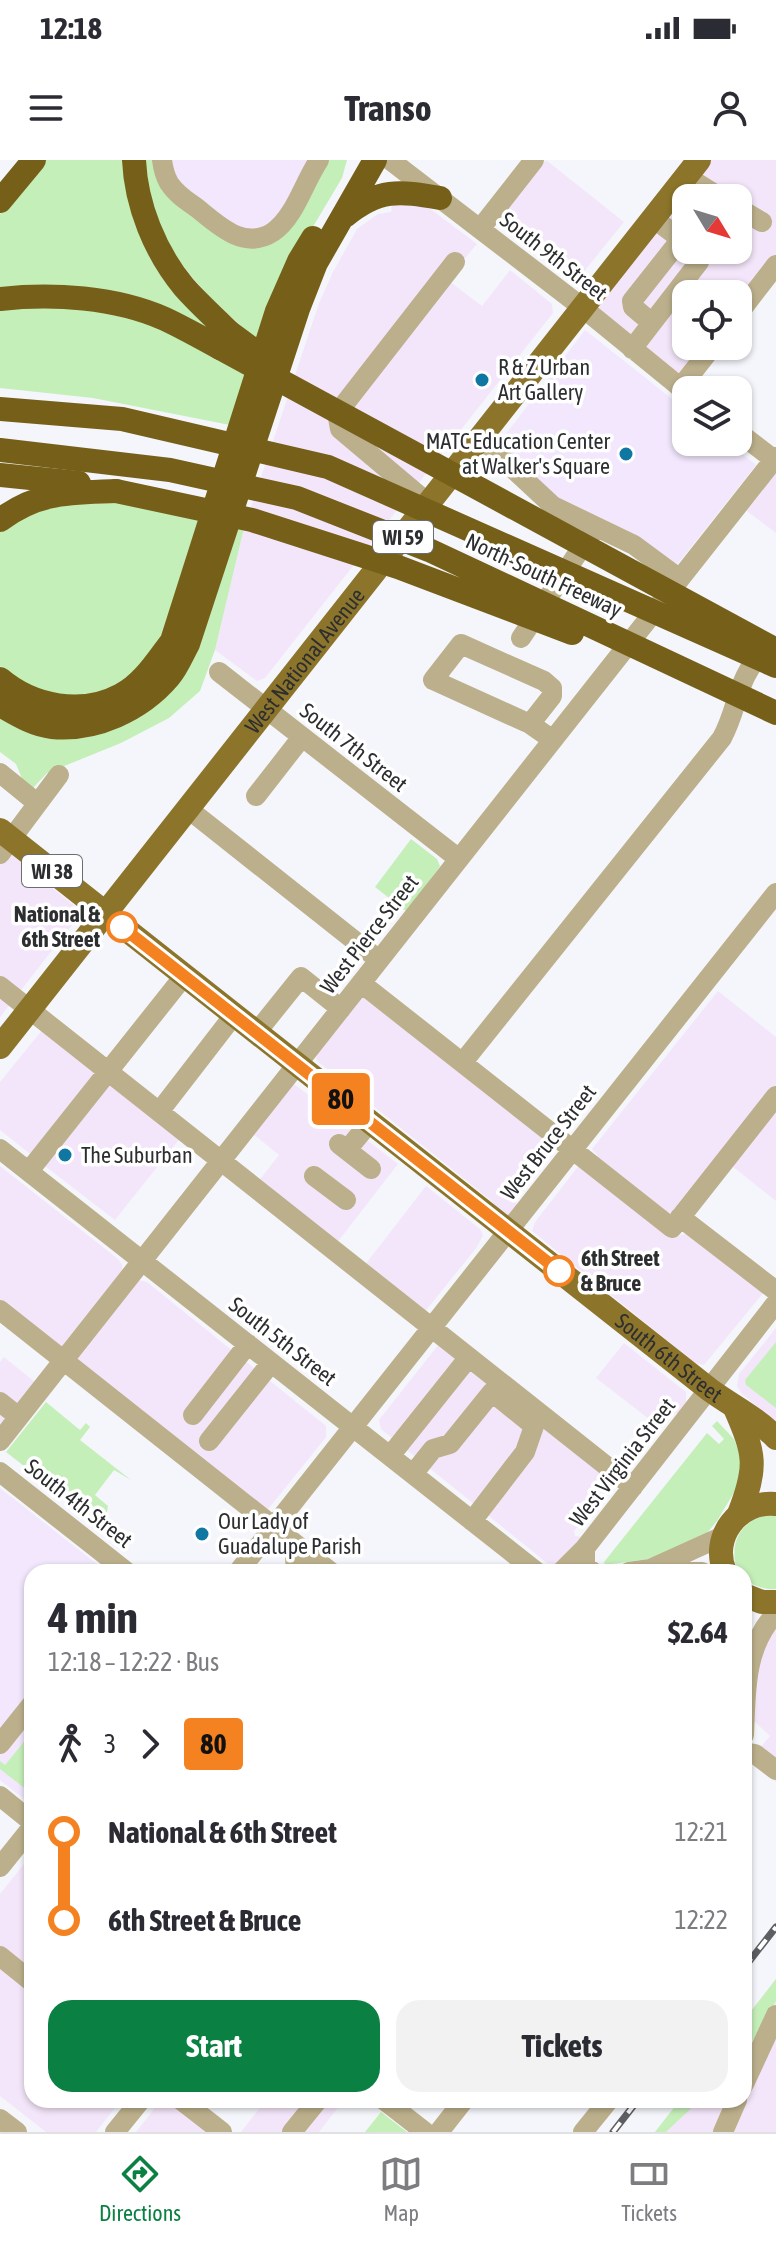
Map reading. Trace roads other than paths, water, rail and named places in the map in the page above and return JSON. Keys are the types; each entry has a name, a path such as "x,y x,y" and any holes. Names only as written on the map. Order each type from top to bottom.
{"highway":[{"path":"0,201 34,160"},
{"path":"134,160 135,184 151,235 183,285 225,340"},
{"path":"0,705 20,718 50,727 83,726 121,715 171,676 188,644 298,309 316,263 374,160"},
{"path":"0,679 15,691 49,705 86,706 122,695 148,672 172,641 277,311 299,261 328,212 374,160"},
{"path":"340,221 363,201 388,193 440,198"},
{"path":"0,299 38,294 98,300 225,340 326,404 776,650"},
{"name":"North-South Freeway","path":"0,409 122,419 328,467 776,666"},
{"name":"North-South Freeway","path":"0,450 170,470 297,498 429,550 776,713"},
{"path":"0,475 60,479 252,520 398,567 731,693"},
{"path":"0,520 24,504 56,493 116,491"}],"main road":[{"name":"West National Avenue","path":"0,1047 693,168"},
{"name":"South 6th Street","path":"3,840 105,913 710,1390 762,1422 776,1438"},
{"name":"South 6th Street","path":"723,1536 739,1514 753,1469 750,1442 735,1408"},
{"path":"739,1514 752,1506 776,1504"},
{"path":"723,1536 720,1551 723,1564"},
{"path":"752,1598 776,1602"}],"street":[{"path":"162,160 169,182 177,193 222,229 246,239 260,238 281,225 319,160"},
{"name":"South 9th Street","path":"390,160 583,308 672,381"},
{"path":"480,229 534,160"},
{"path":"693,168 708,184"},
{"path":"752,216 762,222"},
{"path":"653,218 672,233"},
{"path":"652,323 633,307 632,301 672,260"},
{"path":"429,504 340,429 338,418 346,402 455,262"},
{"path":"632,349 697,264"},
{"path":"752,296 776,265"},
{"path":"480,438 553,506 634,545 680,579"},
{"path":"752,442 775,459"},
{"name":"West Pierce Street","path":"0,1441 775,459"},
{"path":"521,638 595,527"},
{"path":"463,1062 722,738 729,726 740,684 751,663 776,640"},
{"path":"530,724 552,696 552,688 544,681 461,644 433,680 530,724 553,740"},
{"name":"South 7th Street","path":"219,672 459,859"},
{"path":"256,796 302,737"},
{"path":"0,773 37,803"},
{"path":"3,840 59,775"},
{"path":"187,808 379,960"},
{"name":"West Bruce Street","path":"244,1564 776,893"},
{"path":"29,1171 184,976"},
{"path":"256,1033 301,977 341,1009"},
{"path":"361,983 672,1228 776,1096"},
{"path":"0,986 633,1487"},
{"path":"159,1112 234,1015"},
{"path":"370,1122 343,1147 371,1169"},
{"name":"South 5th Street","path":"0,1149 527,1564"},
{"path":"314,1176 346,1200"},
{"path":"680,1217 776,1291"},
{"name":"West Virginia Street","path":"569,1564 585,1548 776,1303"},
{"path":"0,1310 321,1564"},
{"path":"193,1415 248,1344"},
{"path":"390,1456 469,1357"},
{"path":"209,1441 271,1363"},
{"path":"413,1474 433,1449 450,1444 492,1392 534,1426 525,1452 472,1521"},
{"path":"0,1402 19,1417"},
{"name":"South 4th Street","path":"0,1472 117,1564"},
{"path":"661,1564 723,1536"},
{"path":"294,1543 295,1564"},
{"path":"585,1548 585,1564"},
{"path":"752,1652 776,1613"},
{"path":"0,1744 24,1714"},
{"path":"752,1753 776,1770"},
{"path":"0,1796 24,1817"},
{"path":"0,1867 24,1835"},
{"path":"0,1956 24,1976"},
{"path":"752,2067 776,2015"},
{"path":"115,2132 134,2108"},
{"path":"191,2108 222,2132"},
{"path":"292,2132 312,2108"},
{"path":"394,2108 425,2132"},
{"path":"439,2132 451,2108"},
{"path":"583,2132 602,2108"},
{"path":"723,2132 734,2108"},
{"path":"0,2119 17,2132"}],"railway":[{"path":"752,1958 776,1927"},
{"path":"613,2132 632,2108"}],"place":[{"name":"R & Z Urban Art Gallery","path":"482,380"},
{"name":"MATC Education Center at Walker's Square","path":"626,454"},
{"name":"National & 6th Street","path":"122,927"},
{"name":"The Suburban","path":"65,1155"},
{"name":"6th Street & Bruce","path":"559,1271"},
{"name":"Our Lady of Guadalupe Parish","path":"202,1534"}]}
